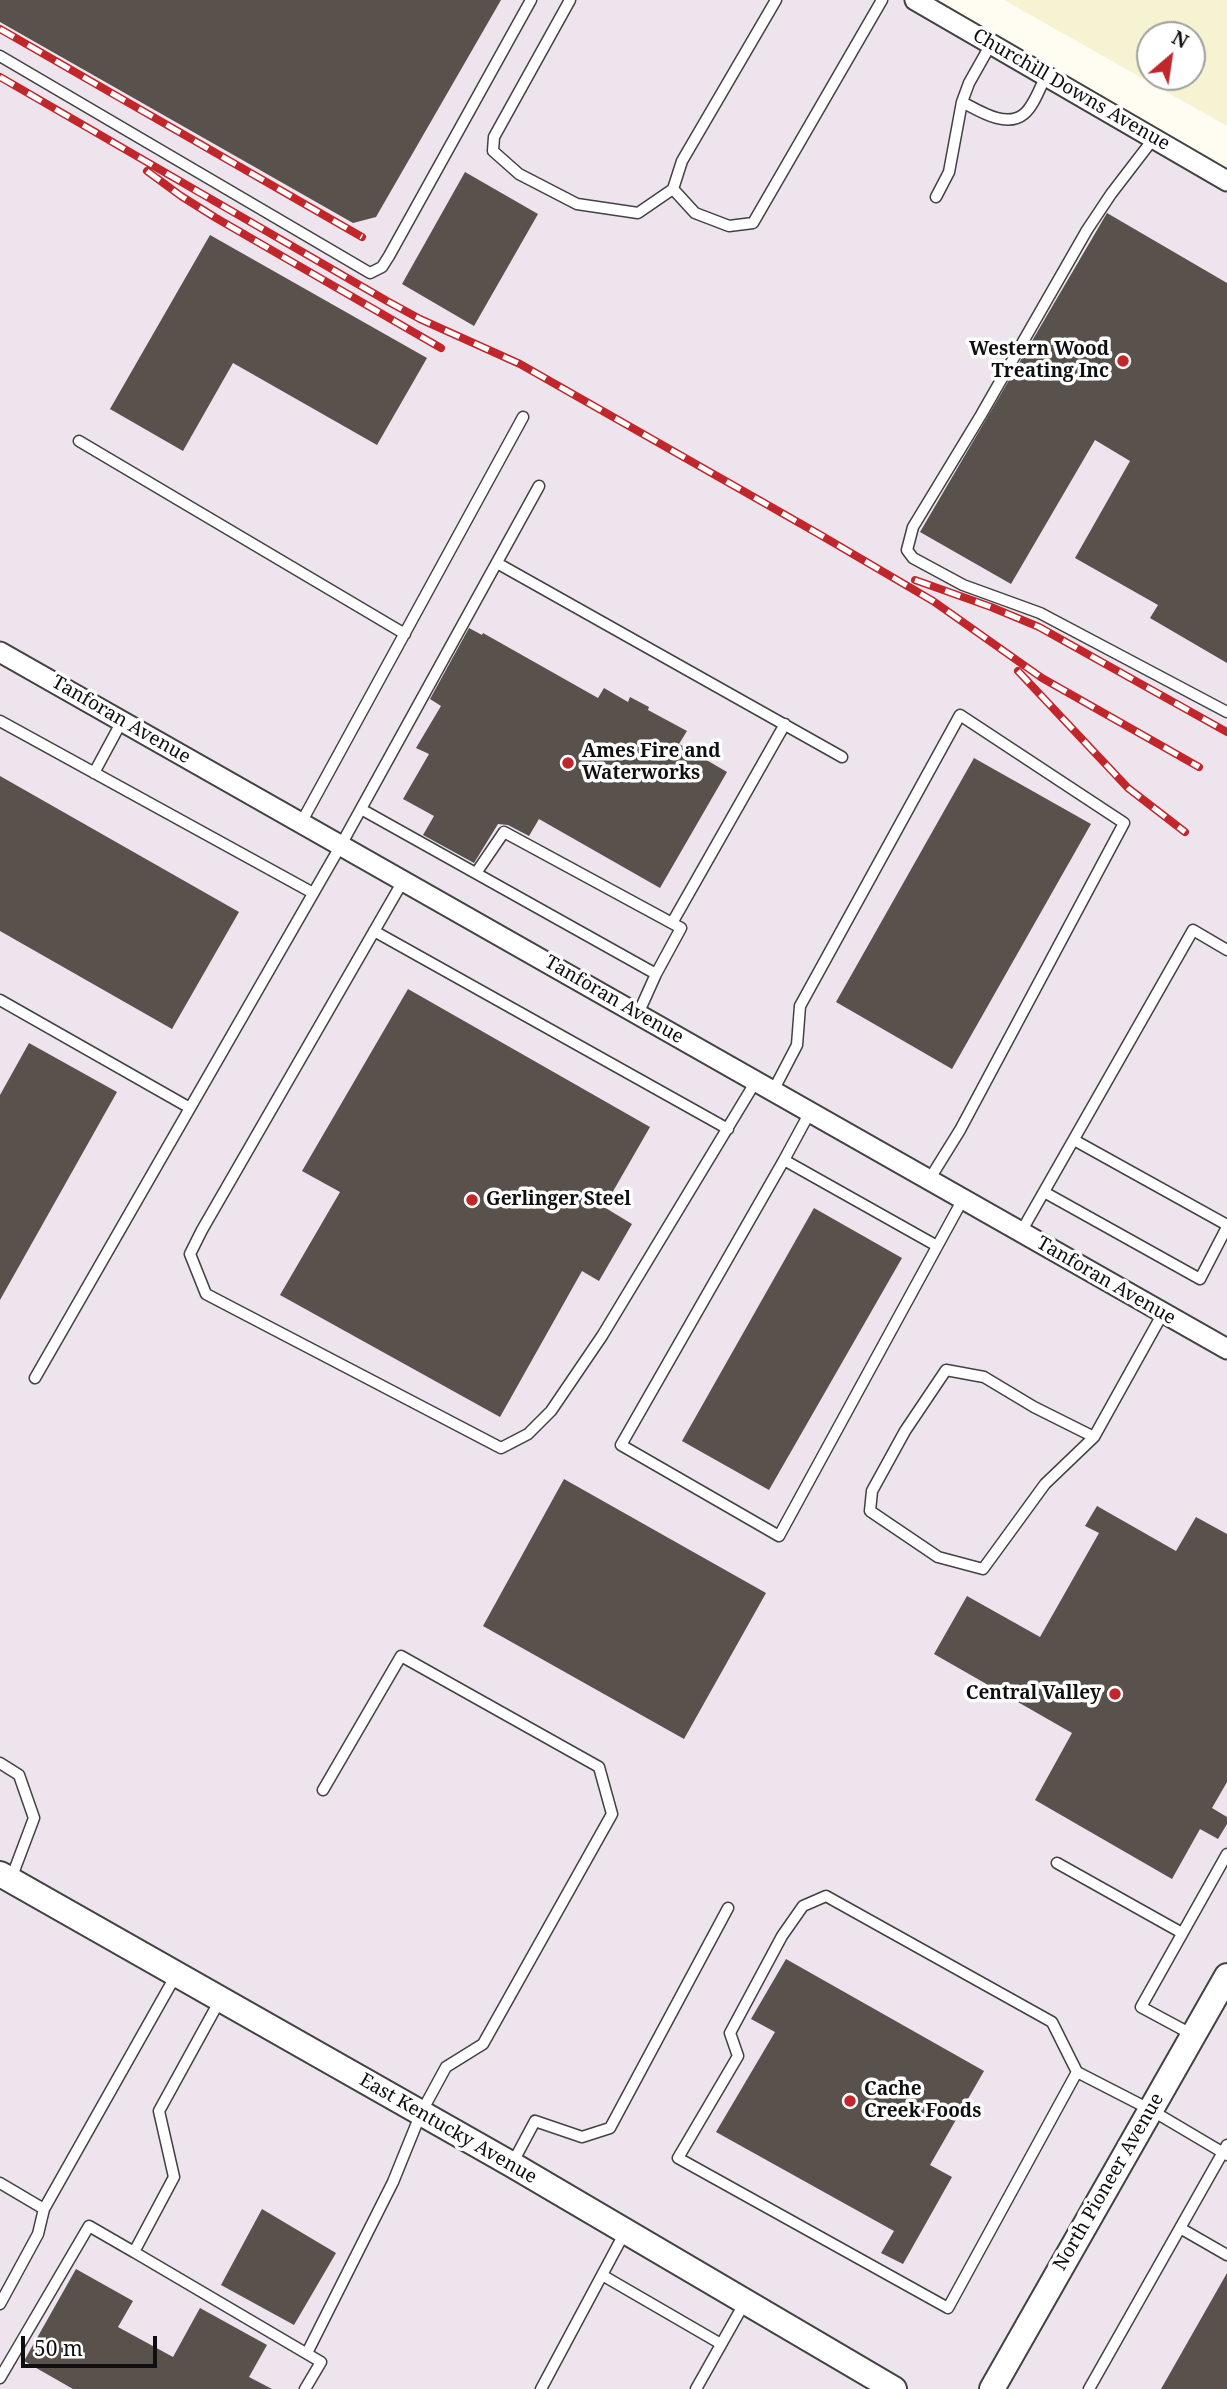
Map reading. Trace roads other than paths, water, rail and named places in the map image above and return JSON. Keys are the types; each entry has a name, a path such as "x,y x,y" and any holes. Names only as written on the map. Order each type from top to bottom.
{"street":[{"name":"Churchill Downs Avenue","path":"915,0 1227,181"},
{"name":"Tanforan Avenue","path":"0,652 1227,1349"},
{"name":"East Kentucky Avenue","path":"5,1877 511,2164 894,2389"},
{"name":"North Pioneer Avenue","path":"992,2389 1227,1976"}],"lane":[{"path":"0,55 370,273 382,267 389,256 531,0"},
{"path":"570,0 494,137 493,151 519,174 577,204 638,213 673,189 682,161 776,0"},
{"path":"673,189 695,213 729,226 753,223 882,0"},
{"path":"936,197 949,172 962,103 969,83 991,44"},
{"path":"962,103 992,117 1012,120 1024,114 1046,76"},
{"path":"1154,138 1087,230 913,527 907,550 913,558 963,585 1041,613 1227,712"},
{"path":"301,823 523,417"},
{"path":"79,441 405,634"},
{"path":"35,1377 341,845 539,486"},
{"path":"497,564 842,757"},
{"path":"773,1091 797,1045 800,1006 960,715 1124,823 960,1130 929,1180"},
{"path":"0,721 313,893"},
{"path":"94,773 122,721"},
{"path":"672,923 785,724"},
{"path":"361,809 656,974"},
{"path":"476,873 504,832 681,928 638,1014"},
{"path":"403,881 190,1254 206,1294 501,1448 528,1434 551,1411 602,1336 756,1081"},
{"path":"1021,1232 1193,930 1227,950"},
{"path":"374,931 728,1129"},
{"path":"0,1000 190,1108"},
{"path":"810,1112 621,1445 779,1536 963,1199"},
{"path":"1044,1192 1200,1279 1227,1226 1074,1140"},
{"path":"784,1160 937,1246"},
{"path":"1094,1437 1034,1407 984,1377 946,1370 905,1431 872,1491 870,1511 938,1557 983,1569 1045,1484 1094,1437 1163,1313"},
{"path":"307,2353 393,2182 421,2113 446,2067 483,2044 612,1814 598,1767 401,1656 323,1790"},
{"path":"0,1763 19,1775 34,1818 5,1877"},
{"path":"1193,2036 1141,2007 1227,1854"},
{"path":"1057,1863 1182,1933"},
{"path":"1077,2072 948,2308 678,2158 738,2056 730,2033 782,1937 803,1906 826,1896 1052,2022 1077,2072 1226,2151 1089,2389"},
{"path":"511,2164 535,2121 582,2137 610,2128 728,1908"},
{"path":"0,2304 38,2234 44,2209 177,1975"},
{"path":"134,2252 174,2177 159,2111 221,1999"},
{"path":"0,2183 44,2209"},
{"path":"0,2378 89,2226 321,2362 305,2389"},
{"path":"1180,2228 1227,2255"},
{"path":"541,2389 625,2231"},
{"path":"602,2275 721,2344"},
{"path":"696,2389 745,2302"}],"railway":[{"path":"0,29 362,237"},
{"path":"0,77 387,301 420,319 520,364 817,533 933,601 1042,678 1199,767"},
{"path":"147,171 216,218 441,348"},
{"path":"915,580 1039,627 1227,732"},
{"path":"1018,671 1128,788 1185,832"}],"place":[{"name":"Western Wood Treating Inc","path":"1123,361"},
{"name":"Ames Fire and Waterworks","path":"568,763"},
{"name":"Gerlinger Steel","path":"472,1200"},
{"name":"Central Valley","path":"1115,1694"},
{"name":"Cache Creek Foods","path":"850,2101"}]}
